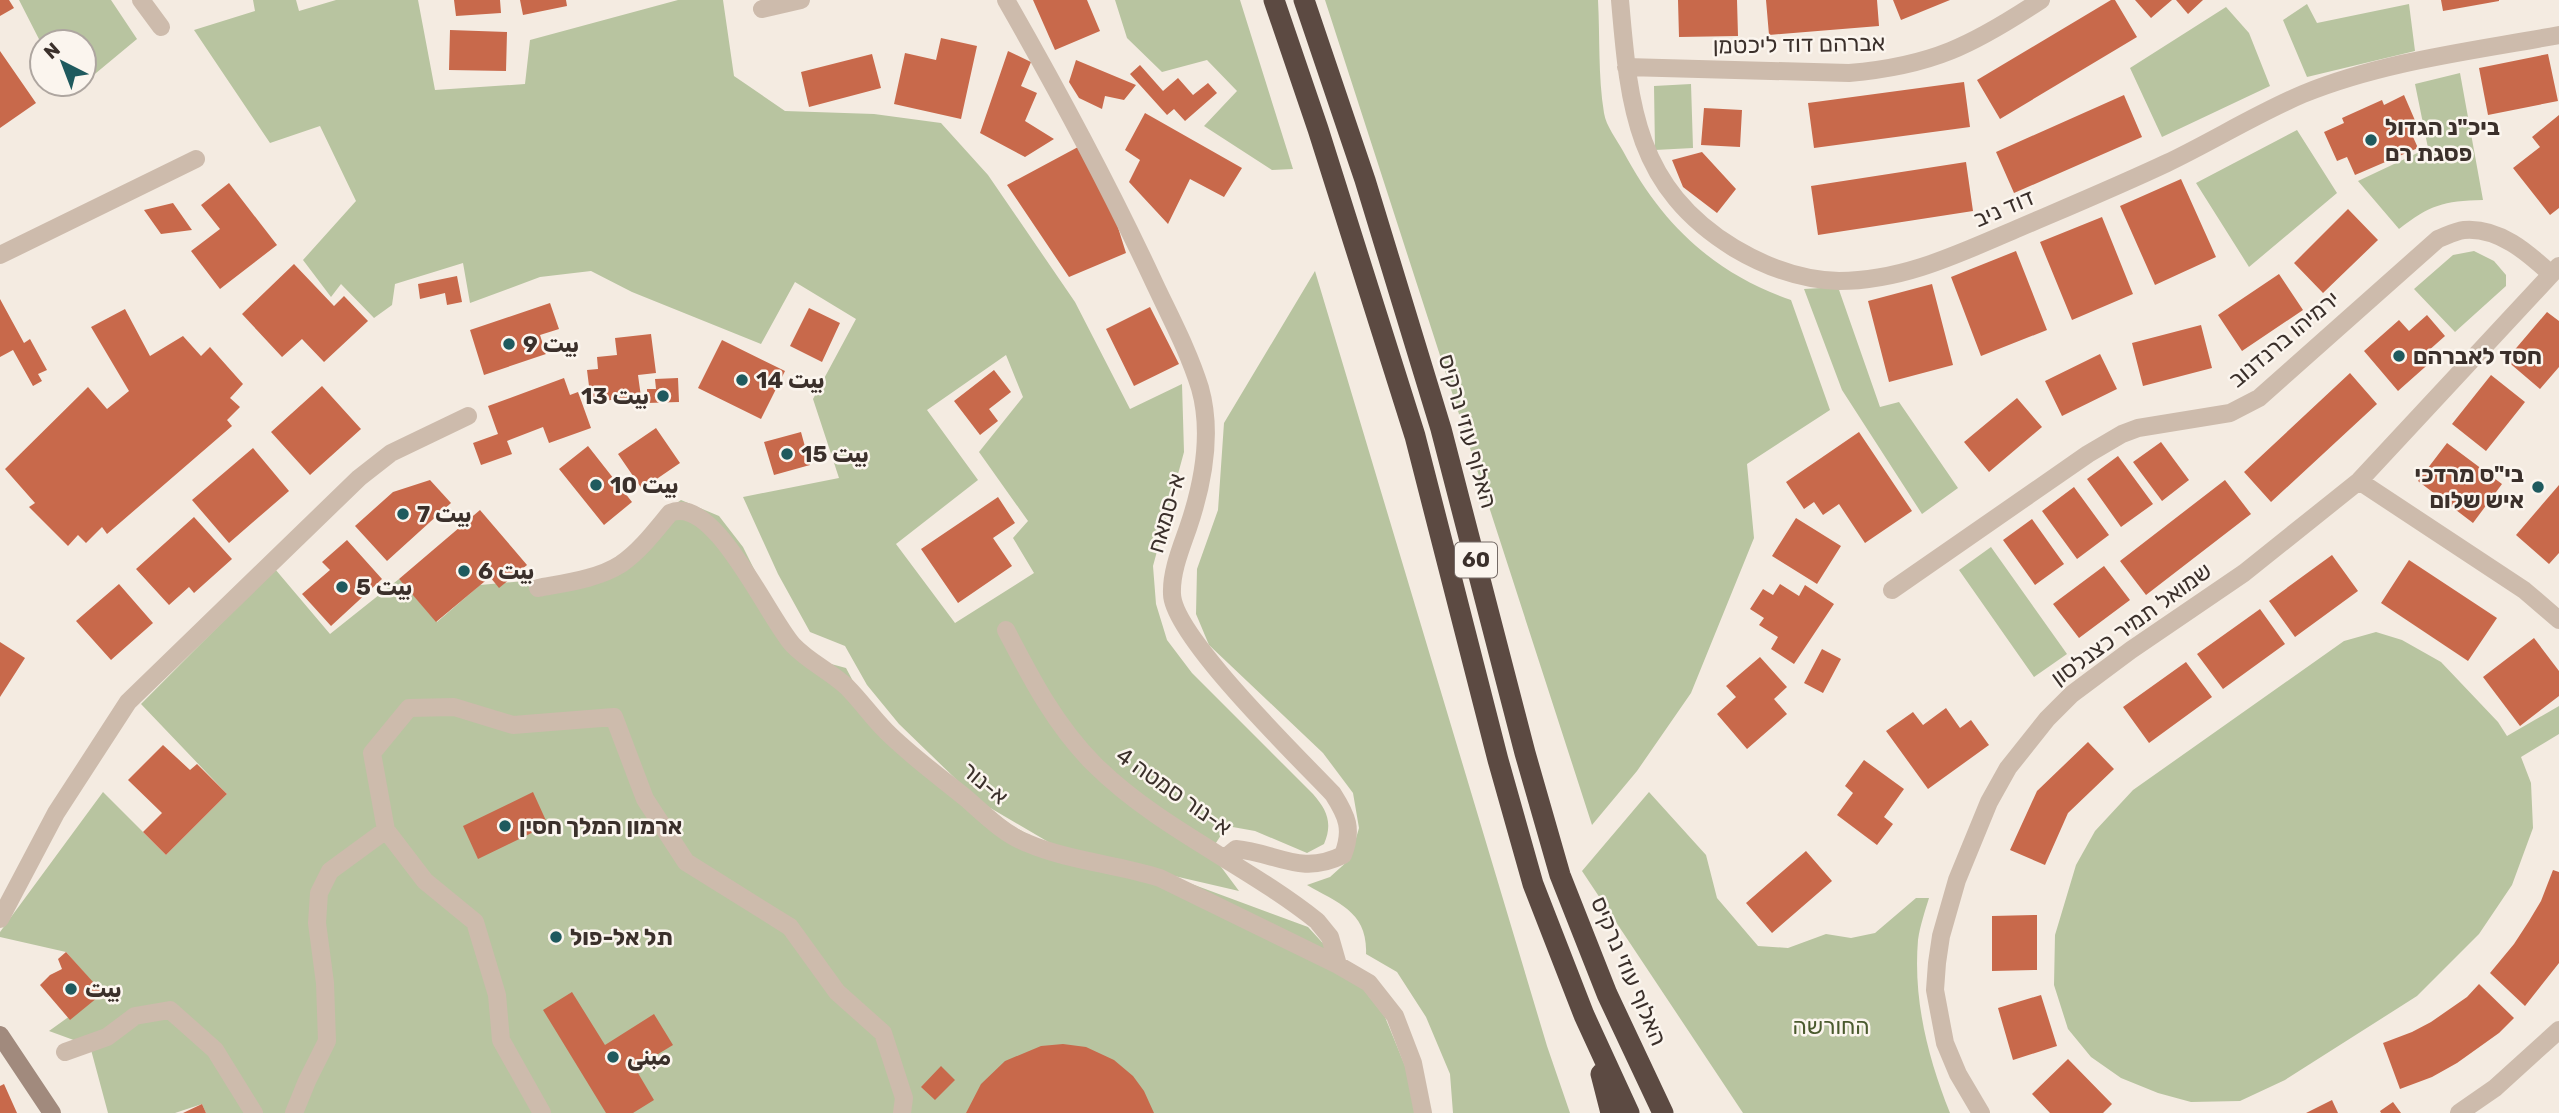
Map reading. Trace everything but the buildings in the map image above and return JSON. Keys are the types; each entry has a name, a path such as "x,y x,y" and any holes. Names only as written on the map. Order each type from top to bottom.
{"highway":[{"name":"60","path":"1274,0 1322,141 1415,436 1498,760 1533,884 1584,1015 1629,1113"},
{"name":"האלוף עוזי נרקיס","path":"1304,0 1349,132 1441,429 1525,753 1560,875 1607,994 1663,1113"},
{"path":"1584,1015 1611,1113"}],"street":[{"path":"141,0 161,27"},
{"path":"762,9 801,0"},
{"name":"א-סמאח","path":"1006,0 1115,198 1189,357 1201,391 1206,439 1201,488 1181,549 1171,596 1180,622 1203,655 1333,794 1347,817 1348,842 1343,855 1327,863 1305,865 1236,849 1225,858"},
{"name":"דוד ניב","path":"1620,0 1626,68 1638,132 1671,192 1694,218 1719,239 1748,256 1777,270 1809,278 1839,281 1873,279 1940,262 2129,180 2268,111 2336,83 2400,65 2559,35"},
{"name":"אברהם דוד ליכטמן","path":"1626,68 1849,73 1883,70 1916,64 1969,44 2041,0"},
{"path":"0,255 196,159"},
{"name":"ירמיהו ברנדנוב","path":"1892,590 2114,438 2138,428 2230,413 2259,398 2438,239 2464,230 2480,231 2523,248 2555,270"},
{"name":"שמואל תמיר כצנלסון","path":"1981,1113 1958,1074 1945,1043 1936,990 1937,963 1941,936 1957,880 1989,802 2008,768 2047,719 2072,694 2244,573 2362,480 2555,270"},
{"path":"0,919 56,813 128,702 359,478 391,453 468,416"},
{"path":"2362,480 2524,590 2559,620"},
{"name":"א-נור","path":"538,588 611,570 630,558 670,513 678,510 690,512 708,525 727,545 780,629 803,655 833,675 886,731 994,823 1023,842 1055,854 1139,871 1160,878 1338,965 1369,983 1395,1016 1413,1063 1423,1113"},
{"name":"א-נור סמטה 4","path":"1006,630 1047,708 1093,763 1128,793 1317,921 1330,937 1338,965"},
{"path":"542,1113 501,1040 497,995 475,922 425,881 386,831 372,753 409,708 454,707 513,725 614,717 645,799 686,862 790,927 837,992 883,1033 904,1097 902,1113"},
{"path":"294,1113 327,1041 325,983 317,923 320,893 330,871 386,831"},
{"path":"65,1052 107,1037 135,1016 170,1010 215,1050 254,1113"},
{"path":"2459,1113 2495,1088 2559,1030"},
{"path":"0,1035 52,1113"}],"green space":[{"path":"19,0 111,0 137,39 98,71 98,28 33,28"},
{"path":"253,0 296,0 299,11 336,0 418,0 435,90 525,84 530,40 678,0 723,0 734,76 785,111 874,114 941,123 988,175 1075,302 1130,409 1182,384 1184,452 1153,566 1156,604 1167,640 1192,673 1313,794 1325,811 1328,830 1324,844 1307,853 1255,831 1227,826 1210,852 1239,891 1062,850 987,806 1011,825 1059,851 1181,880 1308,927 1354,977 1385,1017 1410,1078 1417,1113 206,1113 202,1104 175,1113 108,1113 90,1046 49,1031 102,993 66,952 0,937 0,932 103,792 166,855 227,794 141,704 275,569 330,634 399,579 437,622 480,585 624,572 665,511 681,500 719,516 743,547 782,625 820,661 846,668 871,715 962,785 899,724 867,685 845,646 810,632 778,574 743,497 839,478 813,399 856,319 795,282 761,344 632,292 591,271 540,277 470,303 463,263 395,284 392,305 374,318 341,284 331,297 303,260 356,201 320,126 270,143 194,30 255,11","holes":["1006,355 1023,397 979,452 1028,521 1013,538 1034,573 955,623 896,544 978,480 927,410"]},
{"path":"1115,0 1240,0 1293,169 1272,170 1204,126 1237,91 1207,60 1162,72 1127,38"},
{"path":"1325,0 1598,0 1602,99 1605,118 1612,133 1655,201 1692,243 1737,276 1791,300 1830,410 1747,464 1754,538 1691,693 1637,771 1592,825"},
{"path":"2307,4 2317,23 2409,4 2415,51 2307,77 2283,20"},
{"path":"2226,7 2249,33 2270,86 2162,137 2130,68"},
{"path":"2460,73 2483,200 2438,206 2420,214 2399,229 2358,181 2428,148 2415,84"},
{"path":"1691,84 1693,148 1655,150 1654,86"},
{"path":"2297,130 2337,193 2249,267 2196,183"},
{"path":"2474,251 2494,261 2506,275 2506,286 2455,332 2414,289 2453,255"},
{"path":"1315,271 1547,1046 1570,1113 1453,1113 1450,1074 1426,1017 1397,972 1366,954 1362,928 1349,910 1307,885 1330,877 1350,859 1359,828 1353,793 1323,753 1209,645 1196,614 1197,569 1218,510 1224,423"},
{"path":"1838,287 1880,407 1899,402 1958,488 1922,514 1842,390 1804,289"},
{"path":"1991,547 2067,654 2034,677 1959,570"},
{"path":"2376,632 2402,640 2441,662 2498,722 2507,736 2559,706 2559,734 2521,757 2531,783 2533,828 2512,885 2479,934 2417,996 2285,1080 2240,1101 2191,1102 2158,1093 2121,1078 2091,1057 2068,1029 2054,985 2055,935 2076,865 2095,831 2133,790 2344,641"},
{"name":"החורשה","path":"1649,792 1706,855 1717,898 1758,946 1788,948 1826,934 1851,938 1875,933 1916,898 1929,898 1918,940 1920,1007 1929,1050 1950,1113 1743,1113 1582,871"}],"place":[{"name":"ביכ\"נ הגדול פסגת רם","path":"2371,140"},
{"name":"بيت 9","path":"509,344"},
{"name":"חסד לאברהם","path":"2399,356"},
{"name":"بيت 14","path":"742,380"},
{"name":"بيت 13","path":"663,396"},
{"name":"بيت 15","path":"787,454"},
{"name":"بيت 10","path":"596,485"},
{"name":"בי\"ס מרדכי איש שלום","path":"2538,487"},
{"name":"بيت 7","path":"403,514"},
{"name":"بيت 6","path":"464,571"},
{"name":"بيت 5","path":"342,587"},
{"name":"ארמון המלך חסין","path":"505,826"},
{"name":"תל אל-פול","path":"556,937"},
{"name":"بيت","path":"71,989"},
{"name":"مبنى","path":"613,1057"}]}
